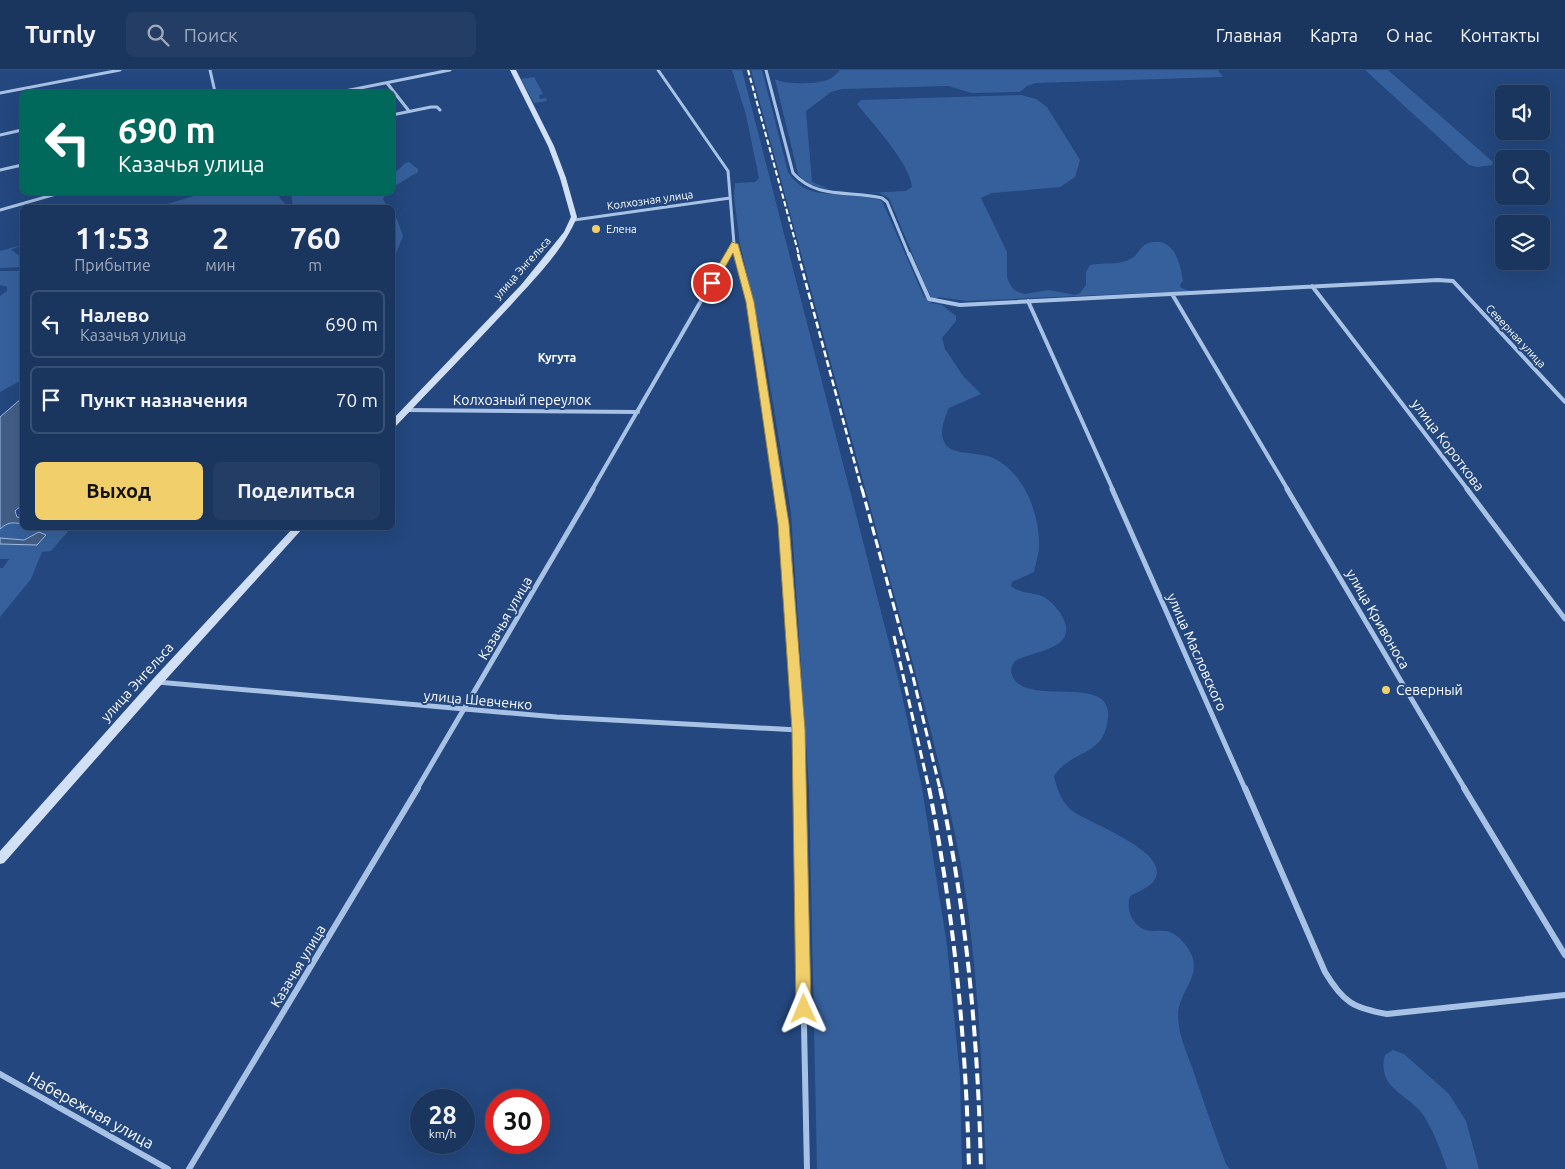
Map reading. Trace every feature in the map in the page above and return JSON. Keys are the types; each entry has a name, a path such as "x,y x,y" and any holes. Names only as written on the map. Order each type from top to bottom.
{"street":[{"path":"0,93 120,70"},
{"path":"210,70 214,90"},
{"path":"350,90 450,70"},
{"path":"513,70 557,158 573,210 574,220"},
{"path":"658,70 724,163 730,176 734,244 750,302 778,480 798,730 807,1169"},
{"path":"766,70 793,173 798,181 814,189 882,198 886,202 929,298 960,305 1312,286"},
{"path":"387,83 392,90"},
{"path":"395,94 409,112"},
{"path":"395,114 434,107 440,110"},
{"path":"0,135 20,130"},
{"path":"0,170 20,165"},
{"path":"0,210 52,195"},
{"name":"Колхозная улица","path":"574,220 730,198"},
{"name":"улица Энгельса","path":"395,422 539,269 568,233 574,220"},
{"name":"Казачья улица","path":"189,1169 465,710 734,244"},
{"name":"Северная улица","path":"1312,286 1438,280 1453,281 1565,402"},
{"name":"улица Короткова","path":"1312,286 1565,620"},
{"name":"улица Кривоноса","path":"1172,294 1565,955"},
{"name":"улица Масловского","path":"1028,301 1207,701 1325,972 1337,992 1353,1004 1376,1013 1398,1014 1565,996"},
{"name":"Колхозный переулок","path":"406,410 638,412"},
{"name":"улица Энгельса","path":"0,859 156,682 296,530"},
{"name":"улица Шевченко","path":"156,682 465,710 668,725 798,730"},
{"name":"Набережная улица","path":"0,1074 70,1116 168,1169"}],"shaded area":[{"path":"732,70 742,70 899,682 922,788 947,945 960,1076 962,1169 817,1169 809,788 791,513 764,349 740,244 734,197 735,183 755,182 759,178 746,115"},
{"path":"751,70 762,70 788,172 797,183 820,193 857,195 882,201 924,297 932,301 931,303 942,305 956,316 956,321 942,338 945,349 963,376 981,394 949,408 942,433 943,438 952,450 988,456 1004,464 1020,482 1027,493 1036,517 1039,549 1034,572 1012,582 1011,586 1047,599 1061,614 1066,630 1064,638 1059,644 1015,661 1011,671 1012,675 1020,685 1033,690 1083,693 1096,696 1106,704 1108,717 1106,730 1101,740 1094,747 1061,767 1054,776 1055,781 1062,799 1071,810 1127,840 1153,860 1157,871 1153,882 1130,896 1129,911 1133,920 1141,928 1148,931 1165,931 1174,934 1186,945 1193,959 1193,974 1179,1008 1179,1029 1217,1140 1226,1164 1230,1169 986,1169 981,1052 975,974 966,897 952,820 924,704"},
{"path":"840,70 1218,70 1223,77 1036,83 1027,86 1020,92 972,93 948,86 842,89 831,92 806,111 812,182 829,189 808,183 798,174 775,79 793,83 816,82 829,79"},
{"path":"1365,70 1388,70 1493,162 1492,165 1477,167 1469,165"},
{"path":"534,77 543,94 539,95 540,99 546,98 547,101 534,103 521,79"},
{"path":"1021,95 1036,99 1047,107 1080,160 1075,177 1060,187 992,193 981,198 1007,252 1007,278 1012,288 1025,294 1049,290 1075,295 1080,293 1086,285 1086,272 1090,265 1117,263 1127,260 1134,257 1144,245 1155,242 1168,246 1173,251 1182,273 1183,281 1180,285 1181,288 1191,291 966,301 938,297 934,300 930,296 889,198 879,193 868,193 906,191 912,187 910,177 898,155 857,104 861,100"},
{"path":"409,162 418,169 418,172 395,186 395,172"},
{"path":"197,195 283,195 279,197 286,205 164,205"},
{"path":"291,195 385,195 383,199 386,205 293,205"},
{"path":"395,216 403,236 395,256"},
{"path":"20,246 11,250 19,257 20,267 0,268 0,251"},
{"path":"0,271 20,271 20,381 0,392 0,296 7,291 7,287 0,285"},
{"path":"20,400 20,507 15,511 17,517 20,518 20,524 10,523 0,529 0,417"},
{"path":"12,522 20,524 20,530 69,530 51,551 42,552 31,579 0,617 0,568 3,568 9,559 0,559 0,544 37,545 46,535 39,532 24,540 0,538 0,529"},
{"path":"39,532 46,535 37,545 0,544 0,538 24,540"},
{"path":"1393,1050 1404,1054 1449,1094 1466,1121 1479,1169 1447,1169 1431,1128 1424,1116 1395,1090 1385,1076 1383,1066 1385,1055"}],"railway":[{"path":"748,70 799,255"},
{"path":"798,254 862,490"},
{"path":"862,489 913,677 940,789"},
{"path":"894,636 929,789"},
{"path":"929,788 938,835 957,977 962,1025 969,1169"},
{"path":"940,788 957,883 970,977 981,1169"}],"place":[{"name":"Елена","path":"596,229"},
{"name":"Северный","path":"1386,690"}],"district":[{"name":"Кугута","path":"557,358"}],"route":[{"path":"712,283 734,244 750,302 778,480 783,524 798,730 804,1009"}]}
